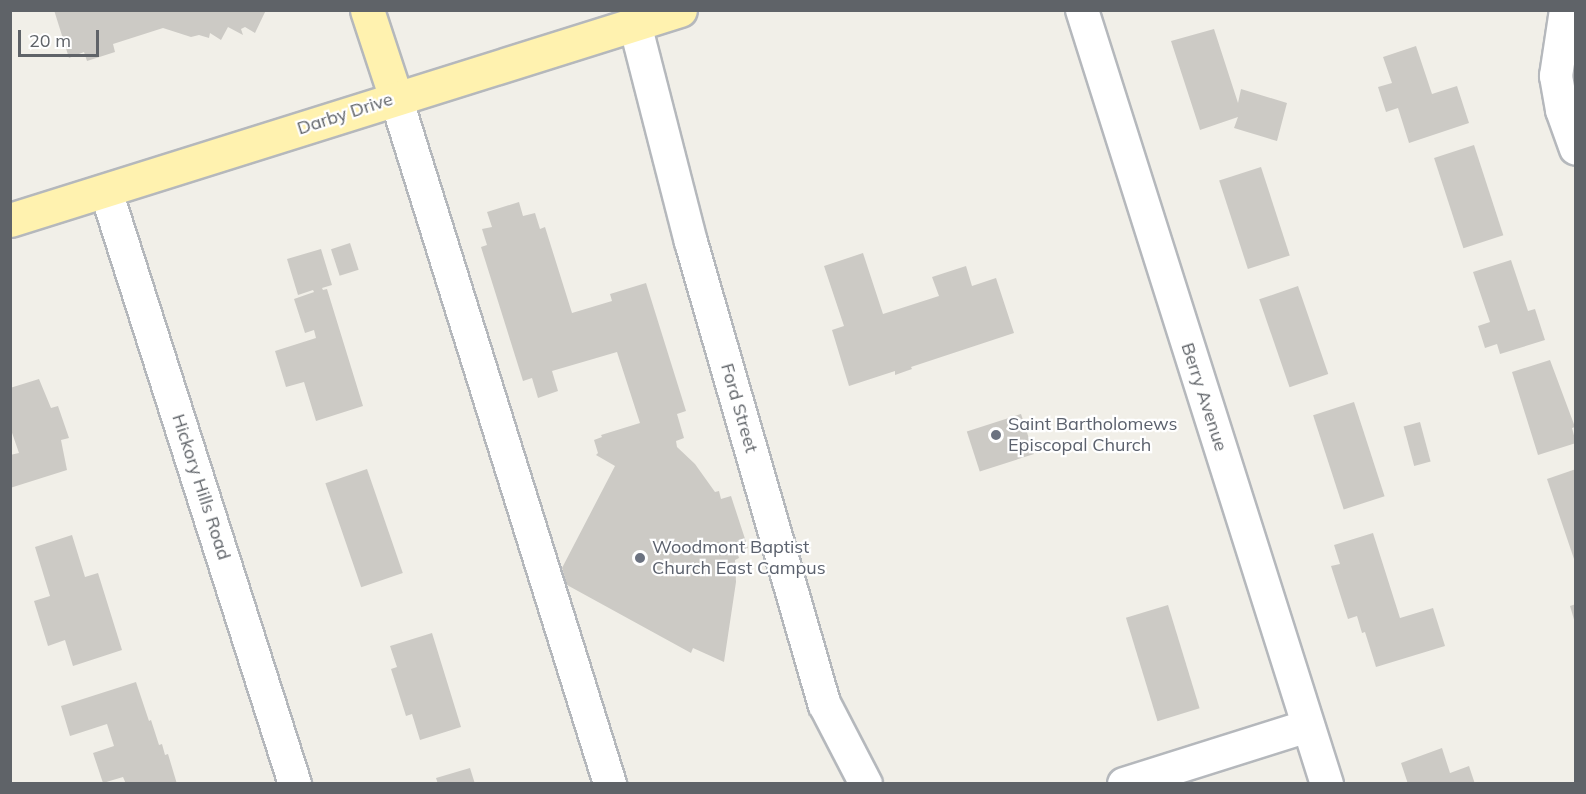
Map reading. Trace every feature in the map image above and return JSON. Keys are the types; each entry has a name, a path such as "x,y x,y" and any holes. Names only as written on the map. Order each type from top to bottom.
{"main road":[{"path":"367,10 396,98"},
{"name":"Darby Drive","path":"10,220 680,10"}],"street":[{"name":"Berry Avenue","path":"1082,10 1327,783"},
{"path":"1566,10 1556,76 1562,111 1575,149"},
{"name":"Ford Street","path":"635,24 691,242 825,705 866,783"},
{"path":"396,98 610,783"},
{"name":"Hickory Hills Road","path":"106,191 295,783"},
{"path":"1124,783 1308,726"}],"building":[{"path":"54,10 266,10 255,33 245,27 241,29 243,35 228,27 221,40 210,33 209,38 199,35 191,37 163,28 113,44 115,52 87,61 84,52 69,58"},
{"path":"1214,29 1238,103 1241,89 1287,103 1277,141 1234,128 1238,117 1200,130 1171,41"},
{"path":"1416,46 1432,94 1457,86 1469,123 1409,143 1398,108 1386,112 1378,87 1392,83 1383,57"},
{"path":"1474,145 1503,235 1463,248 1434,158"},
{"path":"1261,167 1290,255 1248,269 1219,181"},
{"path":"519,202 523,216 535,213 540,229 545,227 572,313 612,301 610,294 646,283 686,411 677,414 684,438 676,441 677,447 695,464 715,492 719,491 721,499 731,496 748,548 737,552 739,558 735,560 736,582 724,662 693,648 691,653 567,585 562,568 615,466 596,455 598,453 594,440 602,437 601,435 640,423 617,352 552,371 558,391 538,398 532,378 523,381 481,247 487,245 482,229 492,227 487,212"},
{"path":"350,243 359,270 340,276 331,249"},
{"path":"321,249 332,285 322,288 327,289 363,406 316,421 304,382 286,387 275,351 316,338 314,330 305,333 294,299 314,292 313,290 298,295 287,259"},
{"path":"863,253 883,314 939,296 932,277 966,266 972,286 996,278 1014,333 911,367 912,369 895,375 895,371 849,386 832,330 844,326 824,266"},
{"path":"1511,260 1528,311 1535,309 1545,340 1500,354 1497,344 1485,348 1478,326 1490,322 1473,272"},
{"path":"1298,286 1328,374 1290,387 1259,299"},
{"path":"1550,360 1575,427 1572,428 1576,443 1538,455 1512,372"},
{"path":"39,379 51,408 58,406 69,438 61,440 67,470 10,488 10,455 19,453 10,427 10,388"},
{"path":"1354,402 1385,496 1344,509 1313,415"},
{"path":"1021,414 1034,454 980,472 967,432"},
{"path":"1420,422 1431,462 1414,466 1404,426"},
{"path":"367,469 403,573 361,587 325,483"},
{"path":"1576,469 1576,562 1575,562 1547,479"},
{"path":"1373,533 1400,618 1433,608 1445,646 1376,667 1365,632 1362,633 1357,616 1348,619 1331,566 1340,564 1334,545"},
{"path":"72,535 85,577 98,573 122,650 73,666 65,640 48,646 34,601 50,596 35,547"},
{"path":"1576,604 1576,623 1575,623 1570,606"},
{"path":"1168,605 1200,708 1157,721 1126,618"},
{"path":"432,633 461,727 420,740 412,714 406,716 391,669 397,667 390,646"},
{"path":"136,682 159,745 162,744 165,755 168,754 177,784 126,784 123,777 103,783 93,753 114,746 107,724 70,736 61,706"},
{"path":"1442,748 1450,773 1469,766 1475,784 1408,784 1401,763"},
{"path":"470,768 475,784 438,784 436,778"}],"place":[{"name":"Saint Bartholomews Episcopal Church","path":"996,435"},
{"name":"Woodmont Baptist Church East Campus","path":"640,558"}]}
